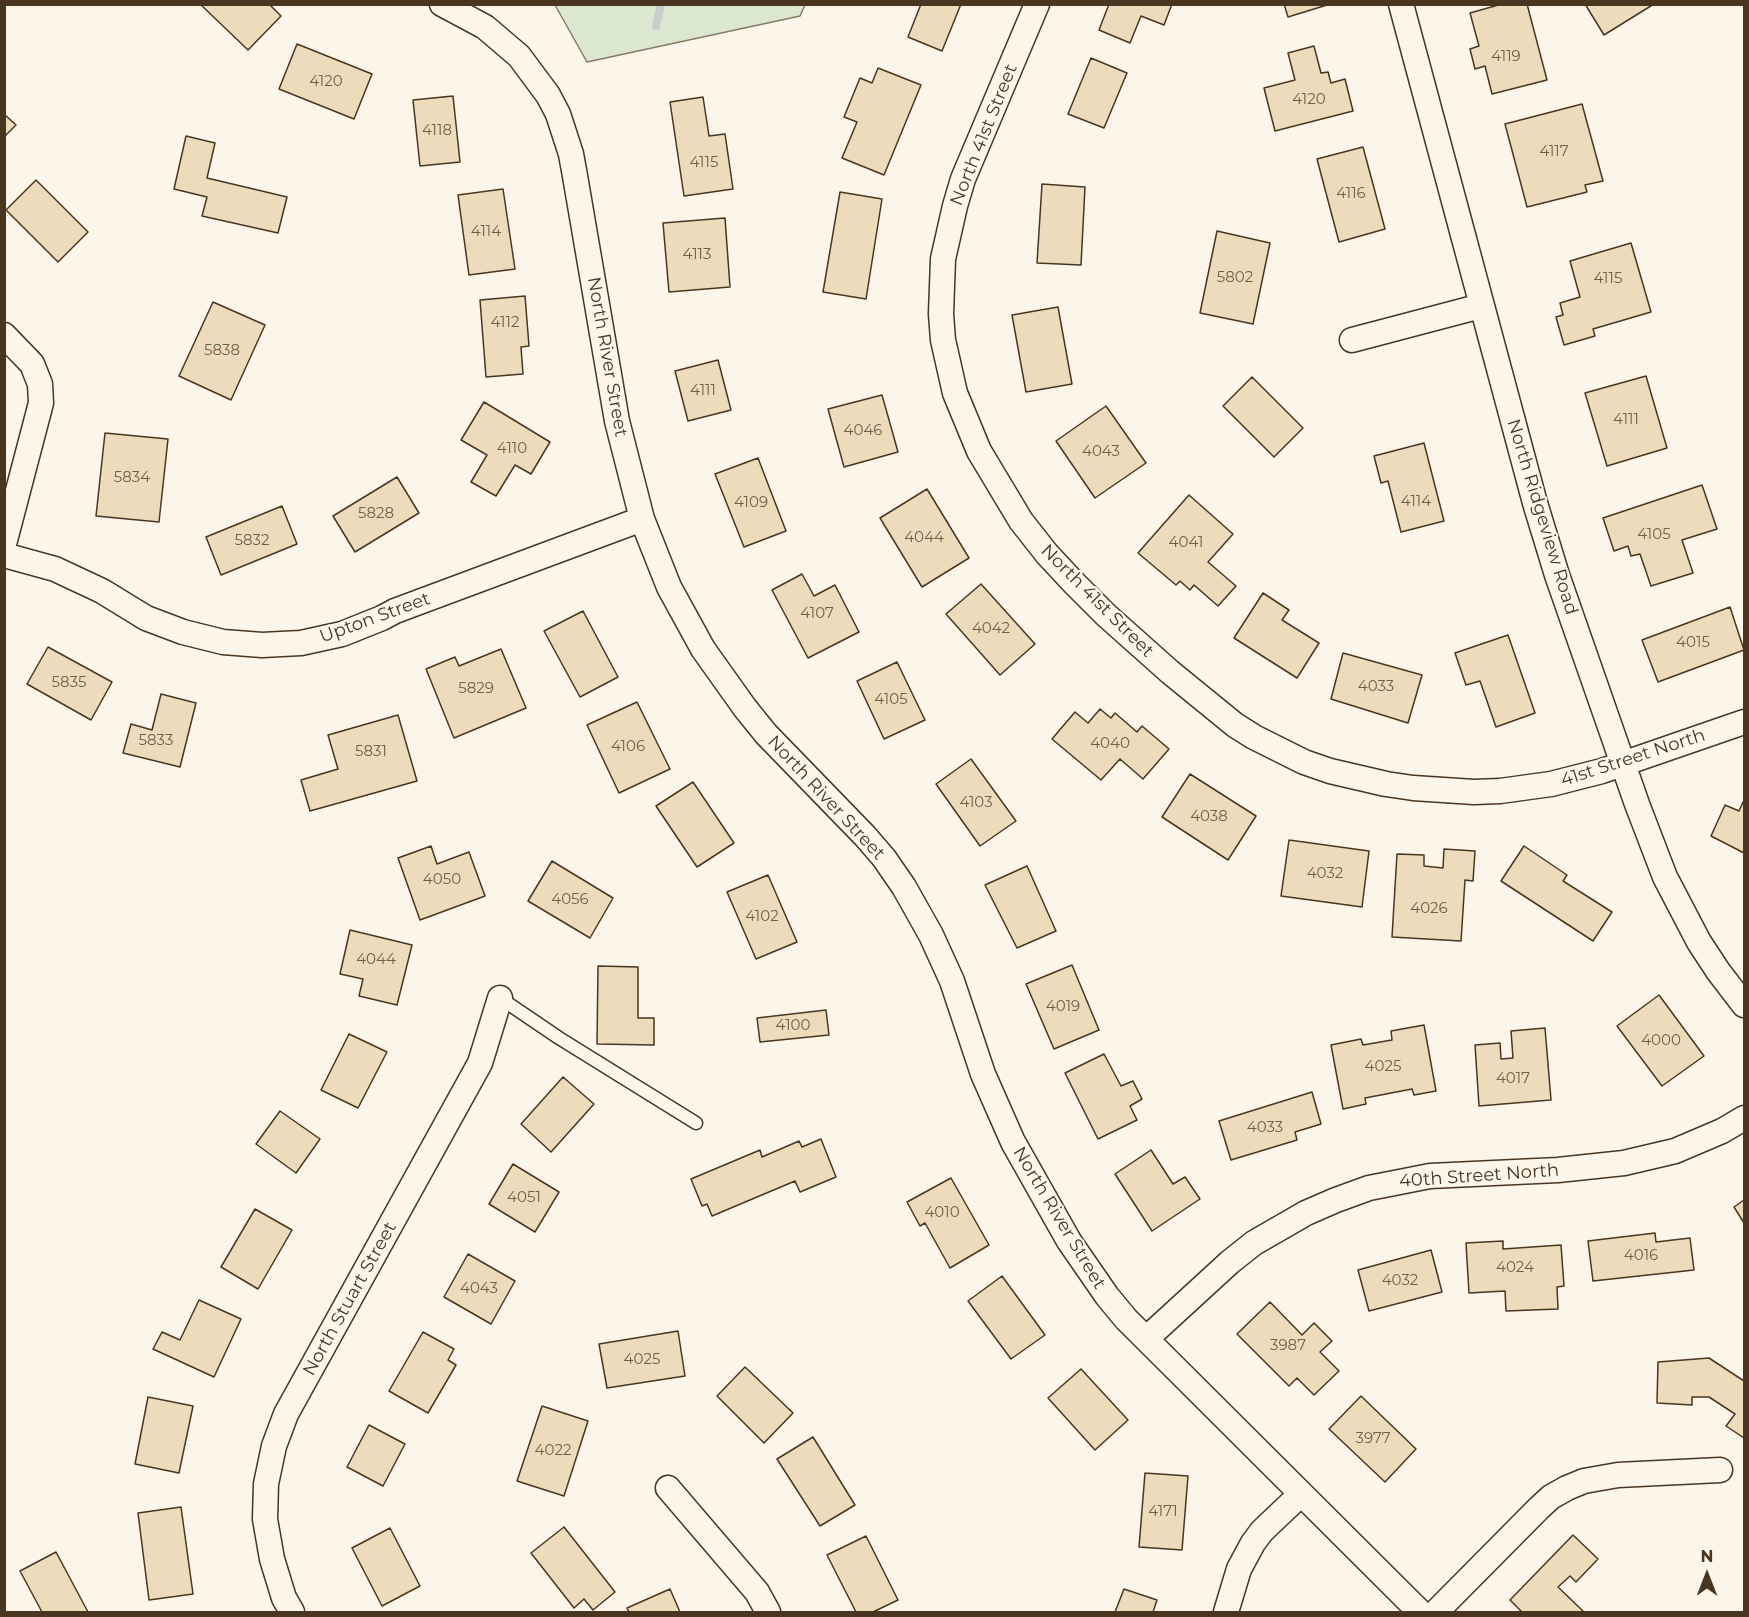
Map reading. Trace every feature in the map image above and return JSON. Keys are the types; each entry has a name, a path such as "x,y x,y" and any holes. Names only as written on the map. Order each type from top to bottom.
{"street":[{"name":"North River Street","path":"442,4 485,27 519,56 548,94 558,114 571,154 616,421 642,519 669,587 703,649 752,717 788,759 884,858 918,909 952,981 983,1074 997,1107 1030,1176 1088,1270 1126,1319 1420,1612"},
{"name":"North 41st Street","path":"1037,4 963,179 947,233 943,259 941,314 948,366 955,393 975,441 995,481 1021,521 1047,554 1106,615 1215,708"},
{"name":"North Ridgeview Road","path":"1401,4 1545,540 1649,839 1681,909 1718,971 1744,1005"},
{"path":"1352,340 1481,306"},
{"path":"4,335 32,364 40,384 41,403 4,544"},
{"name":"Upton Street","path":"4,555 55,569 102,591 146,618 183,632 223,642 262,645 301,643 342,634 395,611 642,519"},
{"name":"41st Street North","path":"1215,708 1254,737 1304,762 1358,778 1413,788 1474,792 1508,790 1576,779 1744,722"},
{"name":"North Stuart Street","path":"292,1612 284,1598 272,1559 266,1519 266,1484 274,1446 286,1414 480,1063 500,998"},
{"name":"40th Street North","path":"1146,1339 1254,1243 1306,1213 1336,1200 1369,1188 1430,1176 1558,1170 1624,1163 1675,1151 1722,1131 1744,1118"},
{"path":"1436,1612 1539,1508 1551,1497 1568,1488 1592,1479 1618,1474 1720,1470"},
{"path":"668,1488 758,1592 768,1612"},
{"path":"1226,1612 1239,1569 1253,1543 1268,1525 1301,1494"}],"lane":[{"path":"500,998 559,1038 696,1123"}],"green space":[{"path":"555,5 805,5 800,16 587,62"}],"building":[{"path":"200,4 269,4 281,16 248,50"},
{"path":"921,4 961,4 942,51 908,37"},
{"path":"1109,4 1172,4 1164,25 1141,16 1130,43 1099,30"},
{"path":"1284,4 1327,4 1327,5 1288,17"},
{"path":"1502,4 1527,4 1547,80 1492,94 1485,66 1475,69 1470,49 1479,46 1470,13"},
{"path":"1585,4 1654,4 1604,35"},
{"path":"297,44 372,74 354,119 279,89"},
{"path":"1314,46 1321,73 1328,72 1331,83 1345,79 1353,111 1275,131 1264,88 1295,80 1288,53"},
{"path":"1091,58 1127,73 1104,128 1068,114"},
{"path":"878,68 921,85 884,175 842,158 857,122 844,117 860,78 872,83"},
{"path":"453,96 460,162 420,166 413,100"},
{"path":"703,97 709,136 725,134 733,189 684,196 670,102"},
{"path":"1582,104 1603,181 1585,185 1587,192 1527,207 1505,124"},
{"path":"4,114 16,125 4,137"},
{"path":"186,136 215,143 207,178 287,197 278,233 202,216 207,197 174,189"},
{"path":"1363,147 1385,229 1339,242 1317,159"},
{"path":"36,180 88,232 58,262 6,210"},
{"path":"1042,184 1085,187 1081,265 1037,263"},
{"path":"503,189 515,269 469,275 458,195"},
{"path":"840,192 882,199 866,299 823,292"},
{"path":"725,218 730,287 669,292 663,223"},
{"path":"1217,231 1270,243 1253,324 1200,313"},
{"path":"1631,243 1651,312 1593,329 1595,336 1564,345 1556,317 1563,315 1560,303 1580,297 1570,261"},
{"path":"525,296 529,346 521,347 523,374 486,377 480,300"},
{"path":"213,302 265,325 231,400 179,376"},
{"path":"1058,307 1072,384 1026,392 1012,315"},
{"path":"718,360 731,410 688,421 675,371"},
{"path":"1646,376 1667,448 1607,466 1585,393"},
{"path":"1252,377 1303,428 1274,457 1223,406"},
{"path":"882,395 898,452 844,467 828,409"},
{"path":"484,402 550,442 531,474 515,465 496,496 471,482 487,455 461,440"},
{"path":"1106,406 1146,463 1095,498 1056,441"},
{"path":"105,433 168,439 159,522 96,516"},
{"path":"1424,443 1444,521 1401,532 1388,481 1381,483 1374,456"},
{"path":"758,458 786,531 744,547 715,474"},
{"path":"397,477 419,513 355,552 333,516"},
{"path":"1702,485 1717,529 1682,540 1693,573 1651,586 1640,554 1631,556 1628,546 1614,551 1603,518"},
{"path":"927,489 969,558 922,587 880,518"},
{"path":"1189,495 1233,534 1208,562 1236,586 1218,606 1194,585 1190,590 1180,581 1176,585 1138,553"},
{"path":"282,506 297,544 221,575 206,537"},
{"path":"802,574 814,596 835,585 859,632 808,658 772,590"},
{"path":"981,584 1035,644 1000,675 946,614"},
{"path":"1263,593 1289,610 1282,620 1319,643 1297,678 1234,638"},
{"path":"1730,607 1744,650 1658,682 1642,640"},
{"path":"583,611 618,677 580,697 544,631"},
{"path":"1508,635 1535,713 1496,727 1480,681 1466,685 1455,653"},
{"path":"48,647 112,682 91,720 27,684"},
{"path":"501,649 526,708 454,738 426,669 455,657 459,666"},
{"path":"1343,653 1422,675 1408,723 1331,699"},
{"path":"897,662 925,720 884,739 857,681"},
{"path":"161,694 196,703 180,767 123,753 131,724 152,730"},
{"path":"637,702 670,769 619,793 587,725"},
{"path":"1100,709 1111,718 1115,713 1137,732 1142,726 1169,749 1143,779 1120,759 1101,780 1052,739 1075,712 1088,723"},
{"path":"398,715 417,781 310,811 301,780 338,769 328,735"},
{"path":"971,759 1016,821 980,846 936,784"},
{"path":"1190,774 1256,816 1228,860 1162,817"},
{"path":"693,782 734,843 697,867 656,806"},
{"path":"1743,802 1744,853 1711,836 1725,805 1739,811"},
{"path":"1289,840 1369,851 1362,907 1281,896"},
{"path":"431,846 437,864 469,852 485,896 420,920 398,858"},
{"path":"1524,846 1567,875 1563,881 1612,912 1593,941 1501,881"},
{"path":"1444,849 1475,851 1473,881 1465,880 1461,941 1392,937 1397,854 1424,855 1424,866 1443,868"},
{"path":"552,861 613,898 590,938 528,901"},
{"path":"1027,866 1056,931 1017,948 985,885"},
{"path":"768,875 797,942 756,959 727,892"},
{"path":"350,930 412,945 397,1005 359,996 363,979 340,974"},
{"path":"1072,965 1099,1030 1054,1049 1026,984"},
{"path":"598,966 638,967 638,1018 654,1018 654,1045 597,1044"},
{"path":"1659,995 1704,1056 1662,1086 1617,1026"},
{"path":"826,1010 829,1035 760,1042 757,1018"},
{"path":"1424,1025 1436,1091 1414,1095 1412,1089 1365,1098 1366,1104 1343,1109 1331,1045 1361,1039 1363,1045 1392,1040 1391,1031"},
{"path":"1545,1028 1551,1100 1479,1106 1475,1045 1500,1043 1501,1059 1513,1058 1511,1031"},
{"path":"349,1034 387,1052 358,1108 321,1090"},
{"path":"1104,1054 1121,1086 1133,1081 1142,1099 1130,1106 1137,1120 1098,1139 1065,1073"},
{"path":"563,1077 594,1104 551,1152 521,1124"},
{"path":"1312,1092 1321,1124 1295,1132 1297,1140 1231,1160 1219,1121"},
{"path":"280,1111 320,1139 296,1173 256,1144"},
{"path":"821,1139 836,1177 800,1192 795,1181 712,1216 707,1204 702,1206 691,1179 760,1150 762,1157 799,1141 802,1147"},
{"path":"1151,1150 1173,1184 1185,1177 1200,1199 1152,1231 1115,1174"},
{"path":"513,1164 559,1192 535,1232 489,1204"},
{"path":"951,1178 989,1245 950,1268 925,1223 920,1226 907,1202"},
{"path":"1744,1200 1744,1223 1734,1207"},
{"path":"255,1209 292,1230 258,1289 221,1267"},
{"path":"1655,1233 1656,1242 1690,1238 1694,1270 1593,1281 1588,1241"},
{"path":"1503,1241 1503,1249 1561,1245 1564,1286 1557,1287 1558,1309 1506,1311 1505,1291 1469,1293 1466,1243"},
{"path":"1431,1250 1442,1292 1369,1311 1358,1270"},
{"path":"468,1254 515,1281 491,1324 444,1297"},
{"path":"1002,1276 1045,1335 1011,1359 968,1301"},
{"path":"199,1300 241,1319 214,1377 153,1349 162,1332 180,1340"},
{"path":"1270,1302 1302,1335 1314,1323 1332,1341 1320,1352 1339,1371 1314,1395 1297,1378 1289,1386 1237,1334"},
{"path":"678,1331 685,1376 607,1388 599,1344"},
{"path":"423,1332 454,1349 448,1360 456,1365 428,1413 389,1391"},
{"path":"1709,1358 1744,1381 1744,1438 1726,1426 1735,1414 1709,1397 1692,1397 1692,1405 1657,1403 1658,1362"},
{"path":"745,1367 793,1413 764,1443 717,1396"},
{"path":"1081,1369 1128,1420 1095,1450 1048,1398"},
{"path":"1361,1396 1416,1449 1385,1482 1329,1429"},
{"path":"148,1397 193,1406 179,1473 135,1464"},
{"path":"542,1406 588,1421 564,1496 517,1481"},
{"path":"369,1425 405,1444 383,1486 347,1467"},
{"path":"813,1437 855,1505 820,1526 777,1459"},
{"path":"1145,1473 1188,1476 1182,1550 1139,1547"},
{"path":"181,1507 193,1594 149,1600 138,1513"},
{"path":"564,1527 615,1592 593,1610 584,1599 574,1608 531,1553"},
{"path":"390,1528 420,1586 382,1606 352,1548"},
{"path":"1573,1535 1598,1559 1576,1582 1570,1576 1558,1587 1584,1612 1522,1612 1510,1600"},
{"path":"866,1536 898,1600 873,1612 856,1612 827,1555"},
{"path":"56,1552 88,1612 42,1612 20,1571"},
{"path":"670,1589 680,1612 629,1612 627,1608"},
{"path":"1124,1589 1157,1600 1153,1612 1115,1612"}],"waterway":[{"path":"656,26 661,4"}]}
